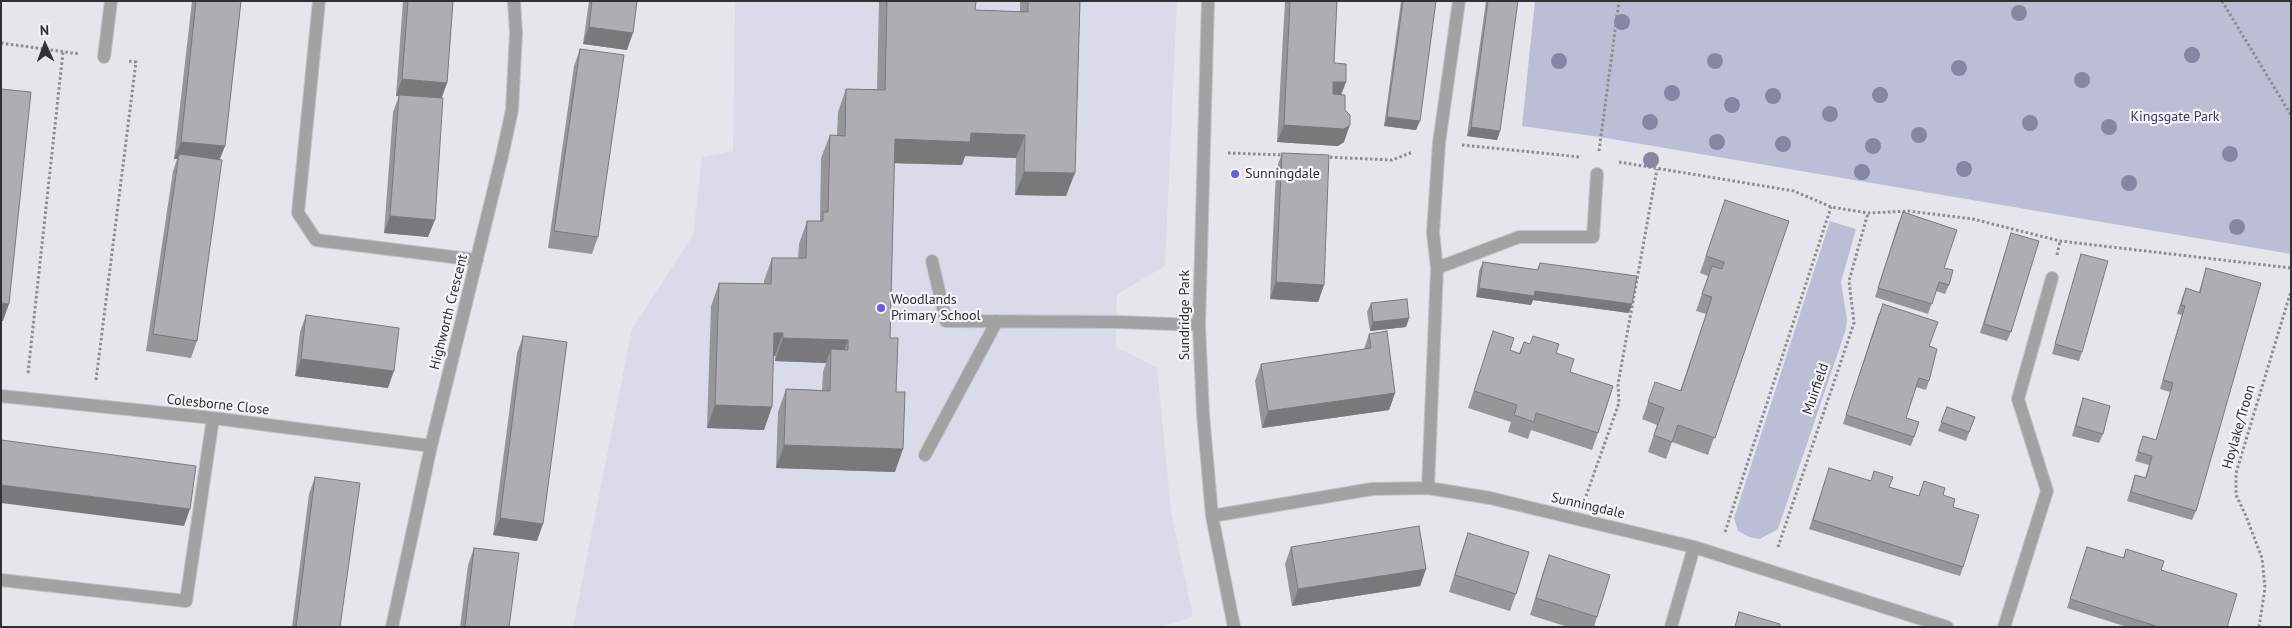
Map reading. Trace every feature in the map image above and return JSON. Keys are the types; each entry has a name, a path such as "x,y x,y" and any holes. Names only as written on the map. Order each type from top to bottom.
{"street":[{"path":"104,57 111,1"},
{"path":"319,1 298,213 316,240 477,260"},
{"name":"Highworth Crescent","path":"392,627 431,446 512,110 516,33 514,1"},
{"name":"Sundridge Park","path":"1208,1 1202,152 1199,325 1203,414 1212,516 1234,627"},
{"path":"1428,488 1437,268 1433,233 1438,143 1459,1"},
{"path":"1437,268 1519,237 1593,237 1597,174"},
{"path":"932,261 946,321 1199,325"},
{"path":"2004,627 2047,491 2018,399 2052,278"},
{"path":"925,455 997,321"},
{"name":"Colesborne Close","path":"1,396 213,418 431,446"},
{"path":"1,580 186,601 213,418"},
{"name":"Sunningdale","path":"1212,516 1372,489 1428,488 1490,498 1694,547 1947,627"},
{"path":"1671,627 1694,547"}],"path":[{"path":"1597,174 1619,1"},
{"path":"2222,1 2291,115"},
{"path":"1,43 136,62 93,406"},
{"path":"25,399 63,52"},
{"path":"1322,157 1392,160 1438,143 1598,158 1794,191 1831,207 1868,213 1908,211 1973,219 2060,241 2291,268"},
{"path":"1202,152 1292,155"},
{"path":"1578,520 1619,404 1618,384 1657,169"},
{"path":"1718,554 1831,207"},
{"name":"Muirfield","path":"1770,571 1854,323 1849,281 1868,213"},
{"name":"Hoylake/Troon","path":"2259,627 2265,588 2262,558 2236,495 2236,473 2291,291"}],"shaded area":[{"name":"Woodlands Primary School","path":"735,1 1177,1 1165,266 1117,294 1116,347 1157,368 1171,510 1193,617 1160,627 573,627 632,329 693,235 702,157 733,151"}],"green space":[{"name":"Kingsgate Park","path":"1535,1 2291,1 2291,254 1600,137 1522,126"},
{"path":"1830,221 1856,229 1841,282 1847,319 1846,329 1778,529 1760,539 1749,537 1738,531 1734,518"}],"building":[{"path":"196,1 241,1 225,146 181,142"},
{"path":"408,1 453,1 447,83 402,79"},
{"path":"592,1 637,1 633,33 589,27"},
{"path":"887,1 976,1 975,10 1028,12 1028,1 1080,1 1075,173 1024,172 1025,135 971,133 970,142 895,139 890,338 898,338 896,392 905,392 903,449 784,445 786,389 830,391 831,349 848,350 848,340 783,338 783,333 774,333 772,407 715,405 719,283 771,284 772,258 806,258 807,221 823,221 823,212 828,212 830,135 845,136 846,89 885,90"},
{"path":"1290,1 1337,1 1334,63 1346,64 1346,82 1333,82 1333,94 1345,95 1345,110 1350,115 1350,125 1344,129 1284,125"},
{"path":"1403,1 1436,1 1420,121 1387,117"},
{"path":"1488,1 1518,1 1500,131 1471,127"},
{"path":"580,49 624,55 598,237 554,231"},
{"path":"1,89 31,92 9,304 1,303"},
{"path":"399,95 443,98 435,220 390,216"},
{"path":"1282,153 1329,155 1324,285 1276,282"},
{"path":"179,154 222,160 197,341 153,334"},
{"path":"1725,200 1789,221 1715,438 1678,425 1672,442 1654,435 1664,408 1648,402 1655,382 1681,391 1712,297 1702,294 1712,266 1722,269 1724,262 1706,256"},
{"path":"1903,212 1957,230 1944,268 1953,270 1949,285 1939,282 1932,304 1878,288"},
{"path":"2011,233 2039,241 2011,332 1984,324"},
{"path":"2081,254 2108,261 2082,352 2055,344"},
{"path":"1483,262 1538,270 1540,263 1637,276 1632,304 1535,291 1534,296 1479,288"},
{"path":"2206,268 2261,283 2196,511 2131,492 2135,475 2146,478 2152,456 2138,452 2143,436 2156,440 2173,383 2163,380 2185,306 2181,305 2186,288 2200,293"},
{"path":"1407,299 1409,318 1373,322 1371,303"},
{"path":"1883,304 1938,322 1929,346 1937,349 1929,381 1919,378 1906,418 1919,422 1914,437 1846,415"},
{"path":"306,315 399,328 394,371 301,359"},
{"path":"1387,331 1395,393 1268,411 1261,364 1371,348 1369,334"},
{"path":"1493,331 1514,338 1510,350 1520,354 1524,342 1530,344 1533,336 1559,344 1556,353 1574,359 1570,372 1613,386 1598,433 1536,413 1534,422 1514,415 1517,405 1474,391"},
{"path":"523,336 567,342 543,524 500,518"},
{"path":"2083,398 2110,406 2103,434 2076,426"},
{"path":"1947,407 1975,417 1969,432 1941,422"},
{"path":"1,440 196,466 190,509 1,485"},
{"path":"1829,468 1871,481 1874,471 1893,477 1889,487 1919,496 1924,481 1945,488 1943,495 1955,499 1953,507 1979,515 1963,567 1813,520"},
{"path":"315,477 360,483 340,627 296,627"},
{"path":"1419,526 1426,569 1298,589 1291,547"},
{"path":"1468,533 1529,552 1516,594 1455,575"},
{"path":"2087,547 2124,558 2126,549 2164,561 2161,570 2237,594 2227,627 2159,627 2070,599"},
{"path":"474,548 519,553 509,627 465,627"},
{"path":"1549,555 1610,575 1597,617 1536,598"},
{"path":"1739,612 1780,624 1780,627 1735,627"}],"place":[{"name":"Sunningdale","path":"1235,174"},
{"name":"Woodlands Primary School","path":"881,308"}]}
